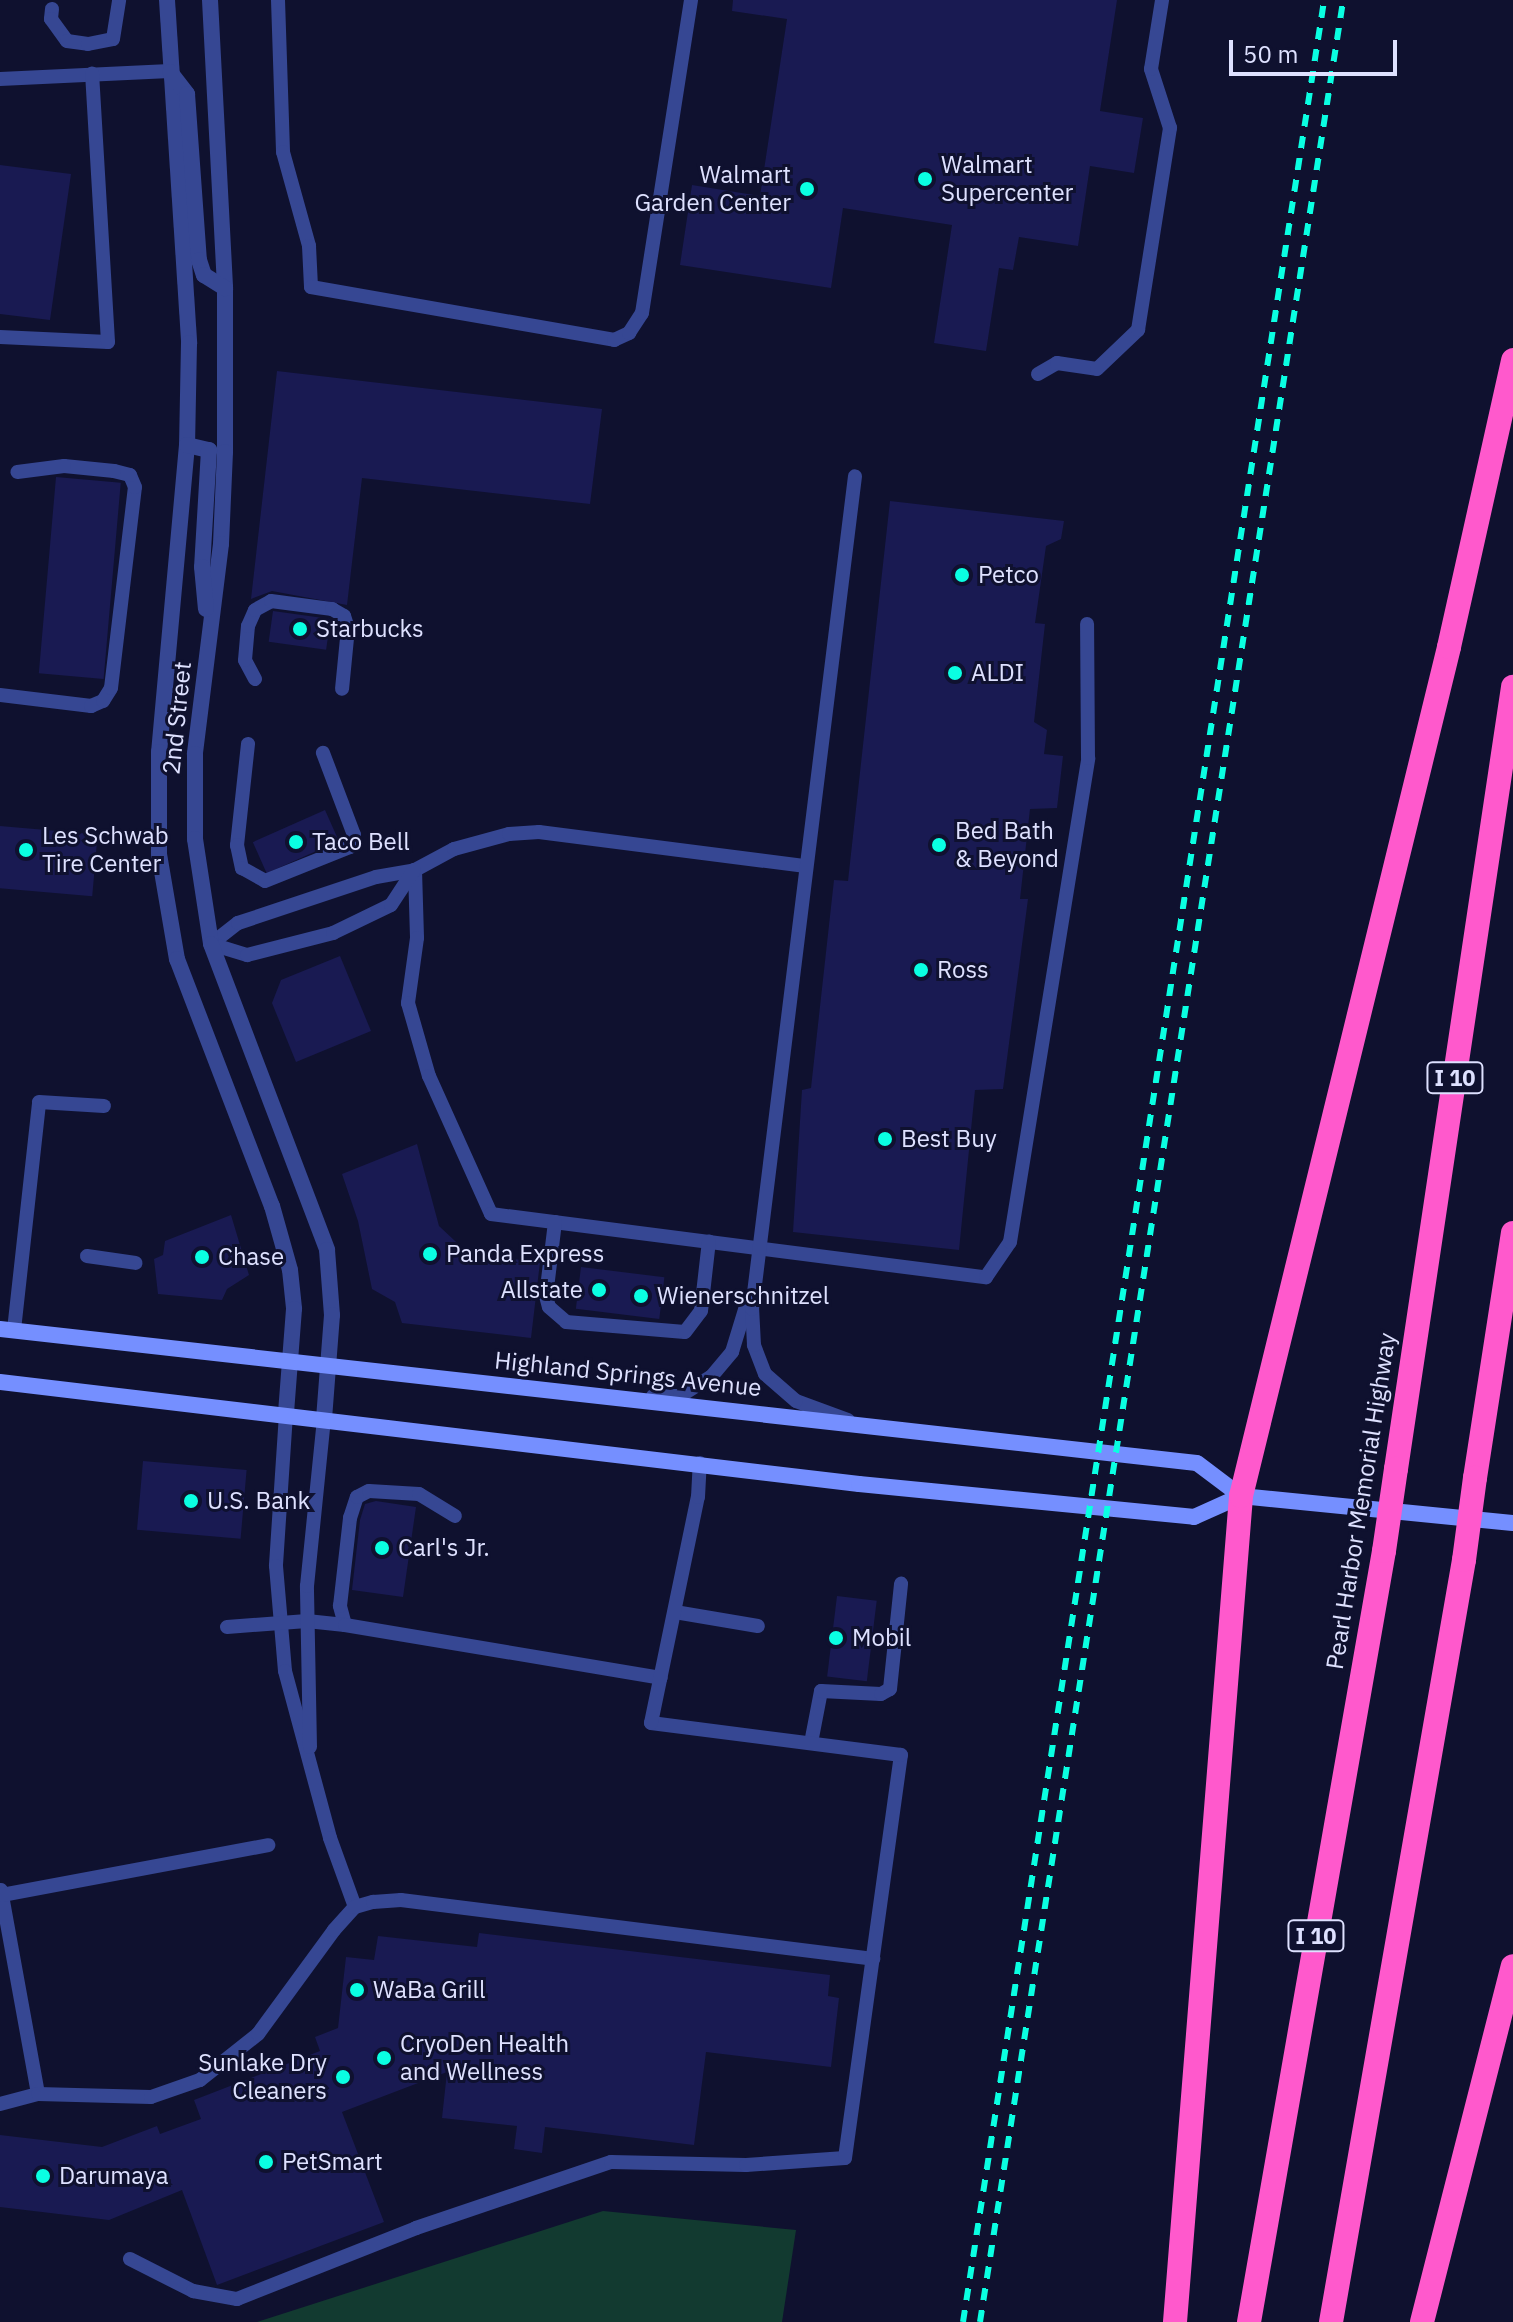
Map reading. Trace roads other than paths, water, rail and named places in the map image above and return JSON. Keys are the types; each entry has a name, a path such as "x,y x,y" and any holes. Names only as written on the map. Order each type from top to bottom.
{"highway":[{"path":"1175,2322 1241,1496 1449,647 1513,360"},
{"name":"Pearl Harbor Memorial Highway","path":"1249,2322 1384,1551 1513,687"},
{"path":"1331,2322 1464,1560 1513,1233"},
{"path":"1422,2322 1513,1966"}],"main road":[{"name":"Highland Springs Avenue","path":"7,1329 1197,1463 1241,1496"},
{"path":"0,1382 859,1484 1194,1517 1241,1496 1513,1523"}],"street":[{"name":"2nd Street","path":"167,0 187,292 187,445 159,752 159,854 177,959 281,1236 293,1287 286,1414"},
{"name":"2nd Street","path":"210,0 225,288 225,452 193,806 211,944 327,1250 332,1281 324,1419"},
{"path":"170,71 187,94 199,260 204,275 225,288"},
{"path":"187,445 209,450 202,567 209,639"}],"lane":[{"path":"52,9 51,19 67,41 88,44 113,39 119,0"},
{"path":"278,0 283,152 309,246 311,287 614,340 629,333 642,313 691,0"},
{"path":"1038,374 1057,363 1097,369 1138,330 1170,128 1151,69 1162,0"},
{"path":"0,79 170,71"},
{"path":"0,337 108,342 92,73"},
{"path":"0,695 91,706 103,701 111,688 135,487 130,475 114,471 64,466 17,472"},
{"path":"855,476 757,1250 754,1345 765,1374 796,1401 859,1425"},
{"path":"255,679 245,660 248,626 255,610 271,601 332,609 344,616 348,628 342,689"},
{"path":"415,870 417,938 408,1003 429,1076 491,1214 986,1277 1010,1242 1088,758 1087,624"},
{"path":"248,744 237,845 242,868 255,880 265,881 350,847 354,835 323,753"},
{"path":"211,944 238,923 376,877 415,870 481,840 539,832 806,866"},
{"path":"211,944 247,955 333,933 391,905 415,870"},
{"path":"7,1329 39,1102 104,1106"},
{"path":"555,1222 546,1296 549,1307 566,1322 685,1332 701,1311 709,1241"},
{"path":"87,1256 136,1263"},
{"path":"619,1397 680,1396 711,1377 732,1352 754,1279"},
{"path":"286,1414 276,1566 279,1622 291,1700 355,1907"},
{"path":"310,1763 307,1621 324,1419"},
{"path":"130,2259 193,2291 237,2299 416,2228 611,2162 746,2165 845,2158 901,1755 651,1723 675,1612 700,1463"},
{"path":"345,1625 340,1606 350,1518 357,1497 369,1491 419,1494 455,1516"},
{"path":"811,1743 821,1691 881,1694 890,1689 901,1584"},
{"path":"675,1612 758,1626"},
{"path":"227,1627 307,1621 345,1625 661,1678"},
{"path":"38,2094 1,1891 268,1845"},
{"path":"0,2104 38,2094 151,2097 200,2080 258,2034 355,1907 401,1900 873,1959"}],"railway":[{"path":"963,2322 1324,0"},
{"path":"980,2322 1343,0"}],"place":[{"name":"Walmart Supercenter","path":"925,179"},
{"name":"Walmart Garden Center","path":"807,189"},
{"name":"Petco","path":"962,575"},
{"name":"Starbucks","path":"300,629"},
{"name":"ALDI","path":"955,673"},
{"name":"Taco Bell","path":"296,842"},
{"name":"Bed Bath & Beyond","path":"939,845"},
{"name":"Les Schwab Tire Center","path":"26,850"},
{"name":"Ross","path":"921,970"},
{"name":"Best Buy","path":"885,1139"},
{"name":"Panda Express","path":"430,1254"},
{"name":"Chase","path":"202,1257"},
{"name":"Allstate","path":"599,1290"},
{"name":"Wienerschnitzel","path":"641,1296"},
{"name":"U.S. Bank","path":"191,1501"},
{"name":"Carl's Jr.","path":"382,1548"},
{"name":"Mobil","path":"836,1638"},
{"name":"WaBa Grill","path":"357,1990"},
{"name":"CryoDen Health and Wellness","path":"384,2058"},
{"name":"Sunlake Dry Cleaners","path":"343,2077"},
{"name":"PetSmart","path":"266,2162"},
{"name":"Darumaya","path":"43,2176"}]}
